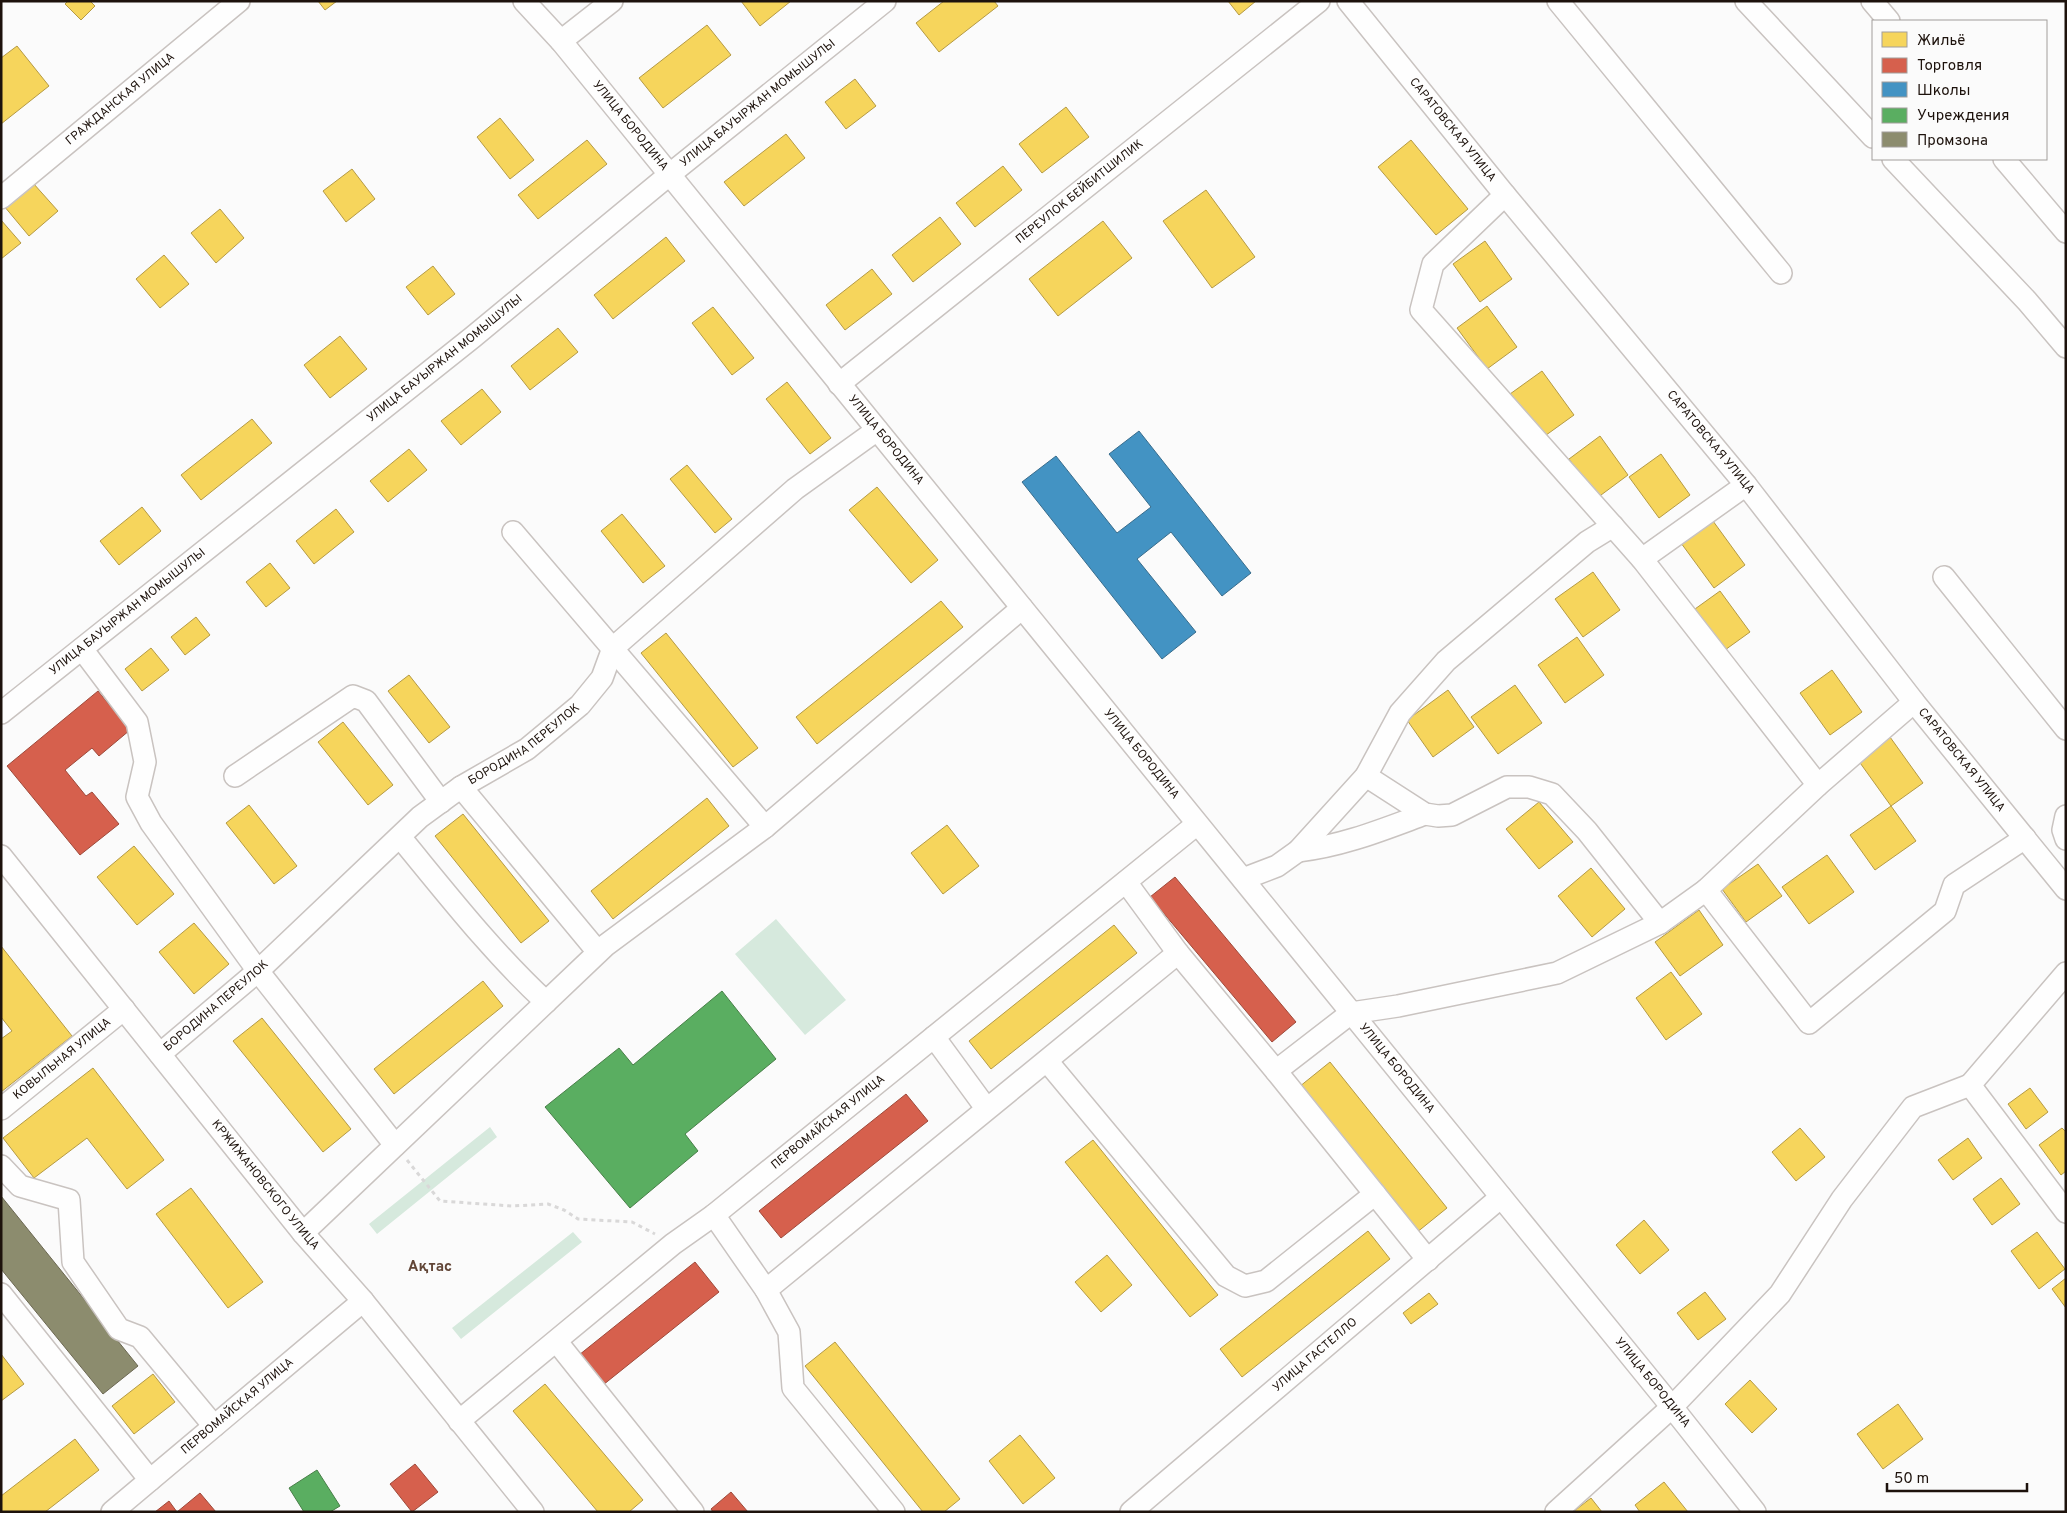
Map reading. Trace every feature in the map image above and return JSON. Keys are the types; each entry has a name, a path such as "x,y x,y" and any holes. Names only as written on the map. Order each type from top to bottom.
{"street":[{"name":"ГРАЖДАНСКАЯ УЛИЦА","path":"1,198 239,1"},
{"name":"УЛИЦА БОРОДИНА","path":"524,1 561,41 1672,1407 1755,1512"},
{"path":"561,41 612,1"},
{"name":"УЛИЦА БАУЫРЖАН МОМЫШУЛЫ","path":"1,713 473,337 669,175 885,1"},
{"name":"ПЕРЕУЛОК БЕЙБИТШИЛИК","path":"839,384 1319,1"},
{"name":"САРАТОВСКАЯ УЛИЦА","path":"1348,1 1505,195 1746,485 1914,702 2066,889"},
{"path":"1558,1 1782,273"},
{"path":"1746,1 1872,137"},
{"path":"1872,1 1888,20"},
{"path":"1894,160 2027,301 2066,347"},
{"path":"2005,160 2066,232"},
{"path":"1505,195 1433,264 1421,310 1642,559 1818,785"},
{"path":"612,648 795,489 877,430"},
{"path":"1642,559 1746,485"},
{"path":"1243,879 1277,866 1298,851 1366,776 1400,713 1446,661 1587,542 1613,526"},
{"path":"513,532 765,827"},
{"path":"1944,577 2066,729"},
{"path":"303,1233 598,952 765,827 1022,608"},
{"name":"БОРОДИНА ПЕРЕУЛОК","path":"160,1054 258,971 420,817 461,787 527,749 580,705 602,678 612,648"},
{"path":"82,649 137,722 145,762 137,797 151,823 258,971 395,1145"},
{"path":"235,776 353,696 366,701 440,802"},
{"path":"1276,1071 1351,1013 1453,995 1557,973 1660,923 1706,890 1818,785 1914,702"},
{"path":"1366,776 1425,814 1438,816 1452,815 1507,787 1529,787 1552,794 1587,831 1660,923"},
{"path":"461,787 598,952"},
{"path":"1298,851 1323,848 1425,814"},
{"path":"2066,816 2063,830 2066,839"},
{"name":"ПЕРВОМАЙСКАЯ УЛИЦА","path":"460,1421 673,1244 714,1215 1197,824"},
{"path":"400,837 473,926 516,974 546,1002"},
{"path":"1706,890 1809,1023 1945,911 1954,885 2025,838"},
{"name":"КРЖИЖАНОВСКОГО УЛИЦА","path":"1,856 303,1233 363,1301 533,1512"},
{"path":"1126,882 1178,953 1428,1260"},
{"path":"766,1290 986,1108 1178,953"},
{"path":"1556,1512 1672,1407 1780,1294 1842,1199 1914,1107 1970,1084 2066,973"},
{"name":"КОВЫЛЬНАЯ УЛИЦА","path":"1,1109 124,1008"},
{"path":"934,1037 986,1108"},
{"path":"1046,1061 1226,1276 1245,1286 1266,1281 1375,1194"},
{"path":"1970,1084 2066,1212"},
{"path":"1,1166 20,1186 69,1200 73,1262 119,1329 140,1337 214,1426"},
{"name":"УЛИЦА ГАСТЕЛЛО","path":"1131,1512 1501,1197"},
{"path":"714,1215 766,1290 789,1332 792,1388 894,1512"},
{"path":"1,1294 150,1480"},
{"name":"ПЕРВОМАЙСКАЯ УЛИЦА","path":"112,1512 363,1301"},
{"path":"557,1342 693,1512"}],"path":[{"path":"395,1145 440,1202 512,1206 548,1204 564,1210 578,1220 632,1222 673,1244"}],"green space":[{"path":"776,919 846,1000 805,1035 735,954"},
{"path":"490,1127 497,1137 377,1234 369,1224"},
{"path":"573,1232 582,1242 461,1339 452,1328"}],"building: Жильё":[{"path":"68,1 90,1 95,6 81,20 65,4"},
{"path":"318,1 337,1 325,10"},
{"path":"741,1 791,1 760,26"},
{"path":"944,1 994,1 998,6 939,52 916,23"},
{"path":"1228,1 1256,1 1239,15"},
{"path":"707,25 731,55 663,108 639,78"},
{"path":"17,46 49,86 1,124 1,58"},
{"path":"855,79 876,106 846,129 825,102"},
{"path":"1066,107 1089,137 1042,173 1019,144"},
{"path":"500,118 534,160 510,179 477,137"},
{"path":"786,134 805,158 744,206 724,182"},
{"path":"587,140 607,164 538,219 518,195"},
{"path":"1411,140 1468,209 1436,235 1378,167"},
{"path":"1003,166 1022,190 975,227 956,203"},
{"path":"352,169 375,199 346,222 323,191"},
{"path":"33,183 58,211 29,236 4,206"},
{"path":"1206,190 1255,257 1212,288 1163,221"},
{"path":"220,209 244,238 216,263 191,233"},
{"path":"940,217 961,244 913,282 892,255"},
{"path":"1,220 21,243 1,259"},
{"path":"1103,221 1132,258 1058,316 1029,279"},
{"path":"666,237 685,261 613,319 594,295"},
{"path":"1485,241 1512,279 1480,302 1453,264"},
{"path":"164,255 189,284 160,308 136,279"},
{"path":"433,266 455,294 428,315 406,287"},
{"path":"872,269 892,294 845,330 826,305"},
{"path":"1487,306 1517,347 1487,369 1457,328"},
{"path":"713,307 754,358 732,375 692,323"},
{"path":"558,328 578,352 530,390 511,366"},
{"path":"340,336 367,369 330,398 304,365"},
{"path":"1542,371 1574,415 1542,438 1510,394"},
{"path":"787,382 831,438 810,454 766,399"},
{"path":"482,389 501,412 461,445 441,421"},
{"path":"252,419 272,443 201,500 181,475"},
{"path":"1600,436 1628,475 1597,498 1569,459"},
{"path":"409,449 427,470 388,502 370,481"},
{"path":"1661,454 1690,495 1659,518 1629,477"},
{"path":"687,465 732,519 715,533 670,479"},
{"path":"877,487 938,560 911,583 849,510"},
{"path":"142,507 161,531 119,565 100,541"},
{"path":"336,509 354,532 314,564 296,541"},
{"path":"622,514 665,566 643,583 601,531"},
{"path":"1713,521 1745,565 1714,588 1681,543"},
{"path":"270,563 290,588 266,607 246,582"},
{"path":"1593,572 1620,610 1583,637 1555,599"},
{"path":"1720,591 1750,632 1718,655 1688,614"},
{"path":"941,601 963,627 817,744 796,717"},
{"path":"196,617 210,635 185,655 171,637"},
{"path":"666,633 758,748 733,767 641,653"},
{"path":"1577,637 1604,675 1565,703 1538,665"},
{"path":"151,648 169,670 142,691 125,669"},
{"path":"1832,670 1862,712 1830,735 1800,693"},
{"path":"409,675 450,727 429,743 388,691"},
{"path":"1515,685 1542,723 1498,754 1471,717"},
{"path":"1448,690 1474,727 1433,757 1407,720"},
{"path":"343,722 393,785 368,805 318,742"},
{"path":"1890,737 1923,783 1891,806 1858,760"},
{"path":"707,798 729,826 613,919 591,891"},
{"path":"1539,802 1573,842 1539,869 1506,829"},
{"path":"249,805 297,866 274,884 226,823"},
{"path":"1891,806 1916,841 1875,870 1850,835"},
{"path":"463,814 549,921 521,943 435,836"},
{"path":"947,825 979,866 943,894 911,853"},
{"path":"134,846 174,894 137,925 97,877"},
{"path":"1827,855 1854,892 1809,924 1782,887"},
{"path":"1758,864 1782,896 1746,922 1722,889"},
{"path":"1591,868 1625,909 1592,937 1558,896"},
{"path":"1699,910 1723,945 1680,976 1655,942"},
{"path":"194,923 229,964 194,994 159,952"},
{"path":"1114,925 1137,953 991,1069 969,1041"},
{"path":"1,946 72,1036 1,1092 1,1039 12,1031 1,1017"},
{"path":"1671,972 1702,1014 1666,1040 1636,998"},
{"path":"483,981 503,1006 394,1094 374,1069"},
{"path":"262,1018 351,1129 323,1152 233,1041"},
{"path":"1330,1062 1447,1208 1416,1233 1299,1087"},
{"path":"93,1068 164,1160 127,1189 87,1138 34,1178 3,1138"},
{"path":"2030,1088 2048,1112 2026,1129 2008,1104"},
{"path":"1800,1128 1825,1157 1796,1181 1772,1152"},
{"path":"2062,1128 2066,1132 2066,1171 2061,1175 2039,1145"},
{"path":"1968,1138 1982,1158 1953,1180 1938,1160"},
{"path":"1093,1140 1218,1295 1190,1317 1065,1162"},
{"path":"2001,1178 2020,1204 1992,1225 1973,1199"},
{"path":"191,1188 263,1282 228,1308 156,1214"},
{"path":"1644,1220 1669,1250 1640,1274 1616,1245"},
{"path":"1368,1231 1390,1259 1242,1377 1220,1349"},
{"path":"2037,1232 2065,1269 2039,1289 2011,1251"},
{"path":"1107,1255 1132,1285 1101,1312 1075,1282"},
{"path":"2066,1278 2066,1308 2052,1289"},
{"path":"1705,1292 1726,1319 1698,1340 1677,1313"},
{"path":"1429,1293 1438,1304 1411,1324 1403,1313"},
{"path":"835,1342 960,1499 944,1512 923,1512 805,1366"},
{"path":"1,1354 24,1384 1,1401"},
{"path":"153,1374 175,1402 134,1434 112,1406"},
{"path":"1750,1380 1777,1409 1752,1433 1725,1404"},
{"path":"545,1384 643,1500 629,1512 598,1512 513,1411"},
{"path":"1898,1404 1923,1439 1883,1469 1857,1434"},
{"path":"1020,1435 1055,1478 1023,1504 989,1461"},
{"path":"75,1439 99,1470 45,1512 1,1512 1,1496"},
{"path":"1664,1482 1688,1512 1640,1512 1635,1505"},
{"path":"1591,1498 1602,1512 1573,1512"}],"building: Торговля":[{"path":"98,691 130,730 99,756 92,748 65,770 86,796 92,792 119,824 80,855 7,766"},
{"path":"1175,877 1296,1022 1272,1042 1150,897"},
{"path":"906,1094 928,1121 781,1238 759,1211"},
{"path":"695,1262 719,1292 603,1385 579,1355"},
{"path":"415,1464 438,1492 412,1512 390,1484"},
{"path":"731,1492 748,1512 713,1512 711,1509"},
{"path":"200,1493 216,1512 177,1512"},
{"path":"169,1501 177,1512 155,1512"}],"building: Школы":[{"path":"1139,431 1251,573 1222,596 1171,532 1137,559 1196,632 1162,659 1022,482 1056,456 1117,533 1151,507 1109,454"}],"building: Учреждения":[{"path":"722,991 776,1059 685,1134 698,1151 630,1208 545,1107 619,1048 633,1065"},
{"path":"317,1470 340,1506 330,1512 304,1512 289,1488"}],"building: Промзона":[{"path":"1,1196 138,1366 103,1394 1,1269"}],"district":[{"name":"Ақтас","path":"430,1267"}]}
